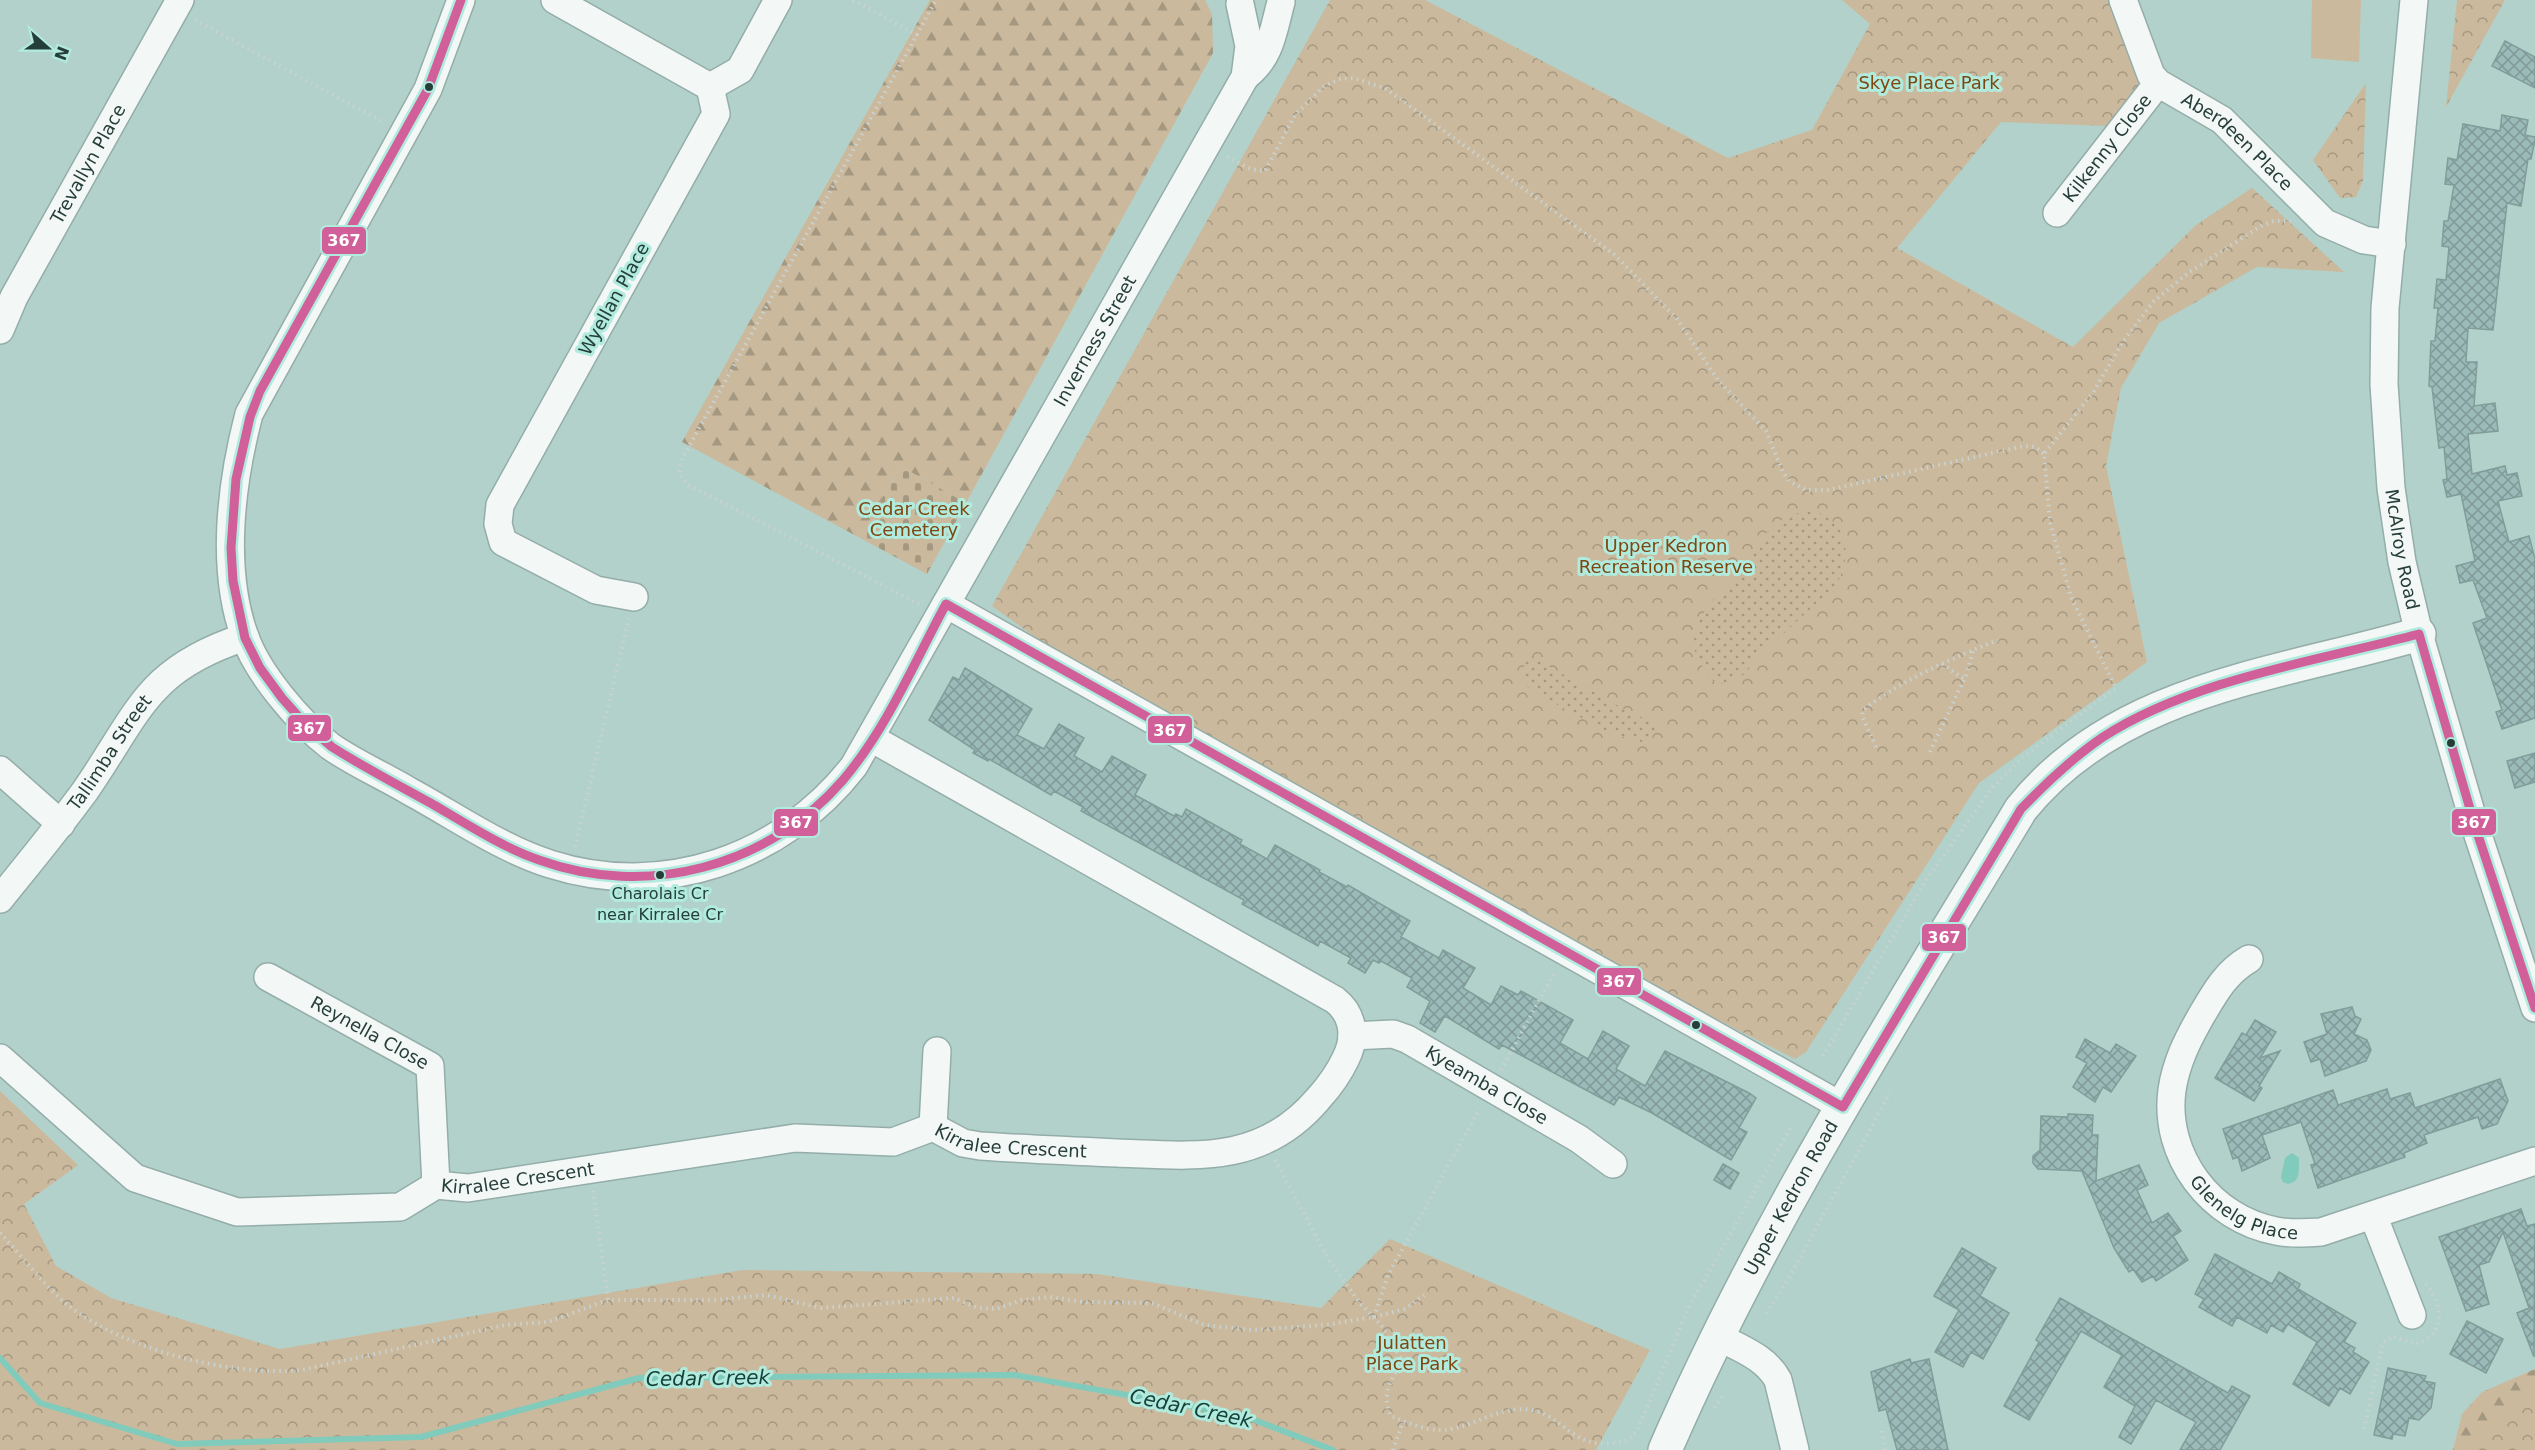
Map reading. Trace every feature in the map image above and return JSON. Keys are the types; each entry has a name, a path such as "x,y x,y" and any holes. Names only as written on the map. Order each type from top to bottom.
{"main road":[{"name":"Upper Kedron Road","path":"1665,1450 1717,1336 1843,1107 2021,809 2039,787 2104,735 2162,706 2202,691 2419,634"}],"street":[{"name":"Inverness Street","path":"461,0 428,89 249,414 239,460 231,545 237,604 245,637 256,660 290,707 331,746 525,854 561,867 601,875 645,877 693,871 723,863 766,843 794,826 826,798 854,766 872,738 1245,77 1260,65 1266,53 1281,1"},
{"path":"555,0 710,87 740,70 778,0"},
{"path":"2124,0 2151,75 2158,83"},
{"name":"McAlroy Road","path":"2414,0 2384,348 2385,422 2396,526 2419,634 2475,826 2535,1008"},
{"path":"1238,2 1257,10 1270,8 1281,1"},
{"name":"Inverness Street","path":"1238,2 1249,46 1245,77"},
{"name":"Trevallyn Place","path":"0,330 14,297 177,4"},
{"name":"Kilkenny Close","path":"2057,213 2158,83"},
{"name":"Aberdeen Place","path":"2158,83 2222,120 2325,223 2364,240 2392,244"},
{"name":"Wyellan Place","path":"634,597 596,590 503,542 498,525 500,505 717,114 710,87"},
{"path":"946,604 1843,1107"},
{"name":"Tallimba Street","path":"0,899 61,824 144,698 178,667 196,655 245,637"},
{"path":"872,738 1331,998 1345,1011 1352,1036"},
{"path":"0,770 61,824"},
{"name":"Glenelg Place","path":"2249,959 2237,966 2220,984 2178,1061 2171,1093 2171,1113 2176,1143 2184,1163 2193,1179 2228,1211 2273,1231 2296,1234 2321,1232 2535,1161"},
{"name":"Reynella Close","path":"268,977 430,1066 436,1185"},
{"name":"Kyeamba Close","path":"1352,1036 1401,1036 1579,1139 1612,1164"},
{"name":"Kirralee Crescent","path":"0,1058 135,1178 237,1212 400,1207 436,1185 468,1188 795,1138 893,1142 933,1127 963,1143 980,1146 1162,1155 1222,1154 1241,1150 1290,1126 1323,1093 1345,1060 1352,1036"},
{"path":"933,1127 937,1051"},
{"path":"2373,1215 2412,1315"},
{"path":"1717,1336 1756,1357 1773,1370 1778,1380 1795,1450"}],"path":[{"path":"853,0 917,35"},
{"path":"919,604 688,485 679,474 682,459 936,0"},
{"path":"177,4 381,122"},
{"path":"1227,157 1251,169 1265,171 1292,119 1312,96 1335,80 1365,79 1410,104 1619,259 1686,329 1716,377 1766,431 1783,472 1796,485 1810,491 1828,490 2024,446 2036,447 2044,454 2050,522 2071,597 2116,688 2024,756 1993,787 1926,880 1822,1056"},
{"path":"2044,454 2068,427 2094,391 2122,343 2158,298 2188,273 2261,226 2276,221 2298,223"},
{"path":"575,848 634,597"},
{"path":"1876,747 1862,716 1863,710 1893,688 1998,640"},
{"path":"1930,752 1964,679 1973,650"},
{"path":"1942,664 1964,679"},
{"path":"1374,1317 1388,1275 1566,952"},
{"path":"1766,1313 1785,1285 1890,1093"},
{"path":"1265,1140 1329,1260 1359,1302 1374,1317 1402,1360 1391,1381 1385,1403 1391,1416 1440,1430 1511,1410 1530,1410 1547,1416 1577,1438 1602,1445 1628,1441 1637,1431 1689,1307 1791,1127"},
{"path":"590,1168 608,1300"},
{"path":"0,1233 69,1306 108,1332 170,1356 279,1372 302,1370 505,1325 548,1322 608,1300 715,1300 766,1295 821,1308 954,1298 978,1308 996,1309 1022,1300 1050,1297 1084,1302 1152,1303 1204,1325 1251,1330 1324,1325 1374,1317 1405,1310 1425,1295"},
{"path":"2394,1337 2415,1344 2429,1338 2436,1330 2439,1321 2437,1299 2424,1281"},
{"path":"2364,1429 2383,1342 2394,1337 2412,1315"},
{"path":"1393,1450 1403,1421"},
{"path":"1882,1431 1885,1450"}],"green space":[{"path":"930,0 1205,0 1212,14 1213,53 966,503 900,466 860,538 682,442"},
{"name":"Upper Kedron Recreation Reserve","path":"1330,0 1425,0 1728,158 1812,130 1870,24 1842,0 2114,0 2116,17 2142,89 2123,119 2107,126 2001,122 1897,248 2073,347 2196,225 2252,188 2344,272 2257,267 2159,323 2121,388 2106,466 2147,662 1979,783 1806,1052 1795,1059 1667,994 1151,704 1039,640 992,606"},
{"path":"2312,0 2361,0 2359,62 2311,58"},
{"path":"2457,0 2505,0 2446,107"},
{"path":"2366,83 2363,181 2356,197 2340,198 2313,160"},
{"name":"Cedar Creek Cemetery","path":"900,466 966,503 927,574 860,538"},
{"path":"1811,510 1833,522 1840,530 1844,540 1846,552 1844,563 1835,586 1756,659 1745,674 1725,684 1714,682 1701,664 1694,647 1700,620 1713,601 1751,558 1770,529 1789,516"},
{"path":"1529,655 1624,709 1645,719 1654,719 1657,727 1652,737 1641,742 1610,733 1530,690 1520,675"},
{"name":"Julatten Place Park","path":"0,1091 78,1165 24,1204 56,1266 111,1298 280,1349 742,1270 1097,1274 1321,1308 1390,1239 1650,1350 1596,1450 0,1450"},
{"path":"2535,1369 2535,1450 2453,1450 2462,1414 2482,1392"},
{"path":"2535,1389 2535,1450 2471,1450 2527,1392"}],"shaded area":[{"path":"2292,1153 2299,1158 2298,1174 2292,1183 2288,1184 2283,1182 2281,1177 2285,1158"}],"building":[{"path":"2505,41 2535,57 2535,88 2492,66"},
{"path":"2502,115 2528,120 2525,135 2535,137 2535,140 2531,159 2528,159 2521,206 2507,203 2493,330 2468,328 2466,362 2477,362 2474,406 2495,403 2498,431 2468,434 2472,474 2505,466 2507,475 2517,473 2522,496 2498,501 2509,542 2529,536 2535,559 2535,718 2502,729 2496,712 2502,710 2473,623 2487,618 2473,580 2460,583 2456,566 2475,561 2461,494 2447,497 2443,480 2447,479 2444,447 2439,448 2432,387 2429,386 2431,341 2435,341 2438,308 2434,308 2437,279 2446,280 2449,247 2442,246 2444,221 2448,221 2454,185 2445,184 2448,158 2457,160 2463,124 2500,131"},
{"path":"965,668 1032,709 1017,735 1044,749 1059,724 1084,738 1074,756 1102,772 1112,756 1146,775 1135,795 1174,816 1176,814 1182,817 1186,809 1242,840 1240,844 1267,859 1275,845 1320,870 1319,872 1347,887 1348,885 1410,921 1401,937 1439,958 1443,950 1475,968 1463,988 1491,1005 1501,986 1518,995 1521,991 1573,1020 1560,1043 1588,1059 1603,1031 1629,1046 1616,1069 1645,1086 1665,1051 1749,1093 1756,1098 1739,1128 1747,1132 1731,1160 1652,1113 1619,1097 1614,1105 1502,1045 1499,1049 1447,1017 1444,1017 1435,1032 1420,1023 1430,1001 1407,987 1412,978 1381,961 1379,963 1373,960 1365,973 1348,963 1351,958 1320,941 1318,946 1242,904 1244,900 1081,811 1083,807 1054,791 1051,795 989,759 988,761 973,753 975,750 929,720 953,677 959,680"},
{"path":"2535,753 2535,782 2515,788 2507,761"},
{"path":"2352,1007 2355,1016 2361,1019 2354,1034 2367,1040 2371,1050 2366,1061 2325,1076 2320,1059 2311,1062 2304,1042 2327,1034 2321,1014"},
{"path":"2255,1020 2276,1032 2260,1058 2280,1051 2259,1086 2262,1088 2254,1101 2215,1078 2242,1033 2246,1035"},
{"path":"2085,1039 2110,1053 2116,1044 2136,1056 2111,1092 2103,1087 2095,1102 2073,1087 2087,1063 2076,1057"},
{"path":"2500,1079 2508,1101 2497,1124 2482,1129 2478,1117 2424,1135 2427,1143 2404,1153 2405,1157 2318,1188 2311,1165 2315,1164 2301,1122 2262,1135 2270,1158 2242,1171 2238,1157 2233,1159 2223,1129 2333,1090 2338,1105 2387,1089 2390,1099 2410,1093 2415,1108"},
{"path":"2068,1114 2093,1115 2092,1135 2098,1135 2096,1181 2139,1165 2148,1185 2137,1190 2152,1223 2168,1213 2181,1231 2173,1236 2188,1260 2156,1281 2153,1276 2142,1282 2133,1269 2129,1272 2114,1248 2082,1171 2038,1169 2033,1163 2033,1156 2040,1150 2041,1116 2068,1117"},
{"path":"1723,1164 1739,1173 1730,1189 1714,1180"},
{"path":"2521,1209 2527,1226 2535,1224 2534,1357 2517,1313 2529,1308 2503,1232 2489,1262 2479,1265 2489,1304 2466,1311 2439,1237"},
{"path":"1962,1248 1996,1268 1980,1296 2009,1313 1983,1359 1971,1352 1963,1367 1935,1352 1959,1310 1934,1296"},
{"path":"2215,1254 2272,1284 2279,1272 2300,1284 2298,1289 2356,1323 2344,1342 2355,1348 2353,1352 2369,1362 2350,1394 2340,1388 2329,1406 2293,1384 2317,1342 2288,1324 2283,1332 2271,1325 2267,1333 2237,1317 2232,1326 2199,1307 2204,1299 2195,1294"},
{"path":"2060,1298 2228,1393 2232,1386 2250,1396 2220,1450 2180,1450 2196,1422 2156,1400 2131,1444 2119,1437 2135,1406 2104,1387 2122,1355 2081,1331 2029,1420 2004,1406 2039,1342 2036,1340"},
{"path":"2467,1321 2503,1339 2486,1373 2450,1354"},
{"path":"1910,1359 1911,1363 1929,1359 1948,1450 1897,1450 1886,1409 1879,1411 1871,1372"},
{"path":"2388,1368 2426,1376 2424,1381 2435,1383 2431,1408 2419,1420 2409,1418 2405,1436 2393,1434 2392,1439 2374,1435"}],"waterway":[{"name":"Cedar Creek","path":"0,1358 40,1403 177,1444 421,1437 639,1378 1015,1375 1244,1416 1333,1450"}],"transit line":[{"name":"367","path":"461,0 428,89 260,391 250,417 236,479 231,548 233,581 245,638 260,668 282,698 307,726 332,747 512,849 539,860 580,871 622,876 663,875 703,867 742,854 779,835 813,810 843,780 873,739 899,695 946,604"},
{"name":"367","path":"946,604 1843,1107"},
{"name":"367","path":"2419,634 2475,826 2535,1008"},
{"name":"367","path":"1843,1107 2021,809 2070,762 2103,737 2138,717 2176,700 2256,674 2419,634"}],"place":[{"name":"Charolais Cr near Kirralee Cr","path":"660,875"}],"park label":[{"name":"Skye Place Park","path":"1929,83"}]}
